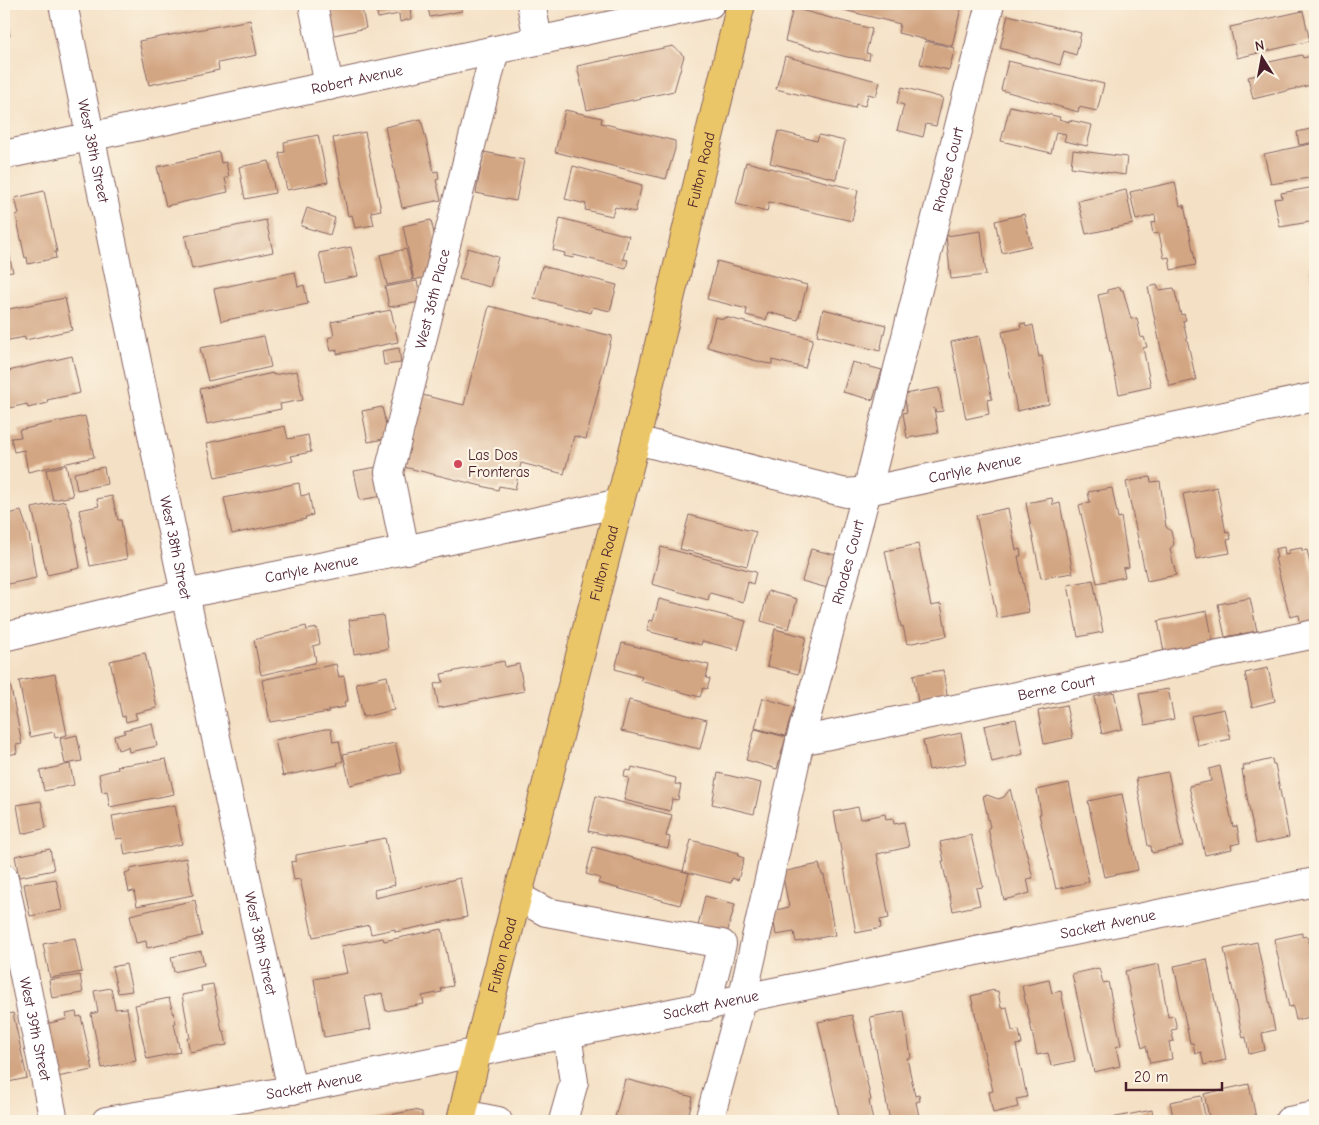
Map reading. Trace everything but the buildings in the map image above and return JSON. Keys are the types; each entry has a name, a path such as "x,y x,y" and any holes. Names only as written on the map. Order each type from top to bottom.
{"main road":[{"name":"Fulton Road","path":"462,1118 517,896 636,440 741,4"}],"street":[{"name":"West 38th Street","path":"63,4 185,594 292,1090"},
{"path":"313,4 329,86"},
{"path":"532,4 538,39"},
{"name":"Robert Avenue","path":"4,155 495,50 538,39 710,4"},
{"name":"Rhodes Court","path":"709,1121 742,1000 800,741 867,491 990,4"},
{"name":"West 36th Place","path":"405,550 389,472 495,50"},
{"name":"Carlyle Avenue","path":"636,440 846,493 867,491 1315,397"},
{"name":"Carlyle Avenue","path":"4,637 185,594 405,550 620,503"},
{"name":"Berne Court","path":"800,741 1315,634"},
{"name":"West 39th Street","path":"4,881 54,1121"},
{"name":"Sackett Avenue","path":"106,1121 154,1118 1315,882"},
{"path":"517,896 546,912 722,944 706,1006"},
{"path":"563,1121 574,1082 567,1034"},
{"path":"1289,1121 1315,1116"},
{"path":"462,1118 498,1121"}],"place":[{"name":"Las Dos Fronteras","path":"458,464"}]}
